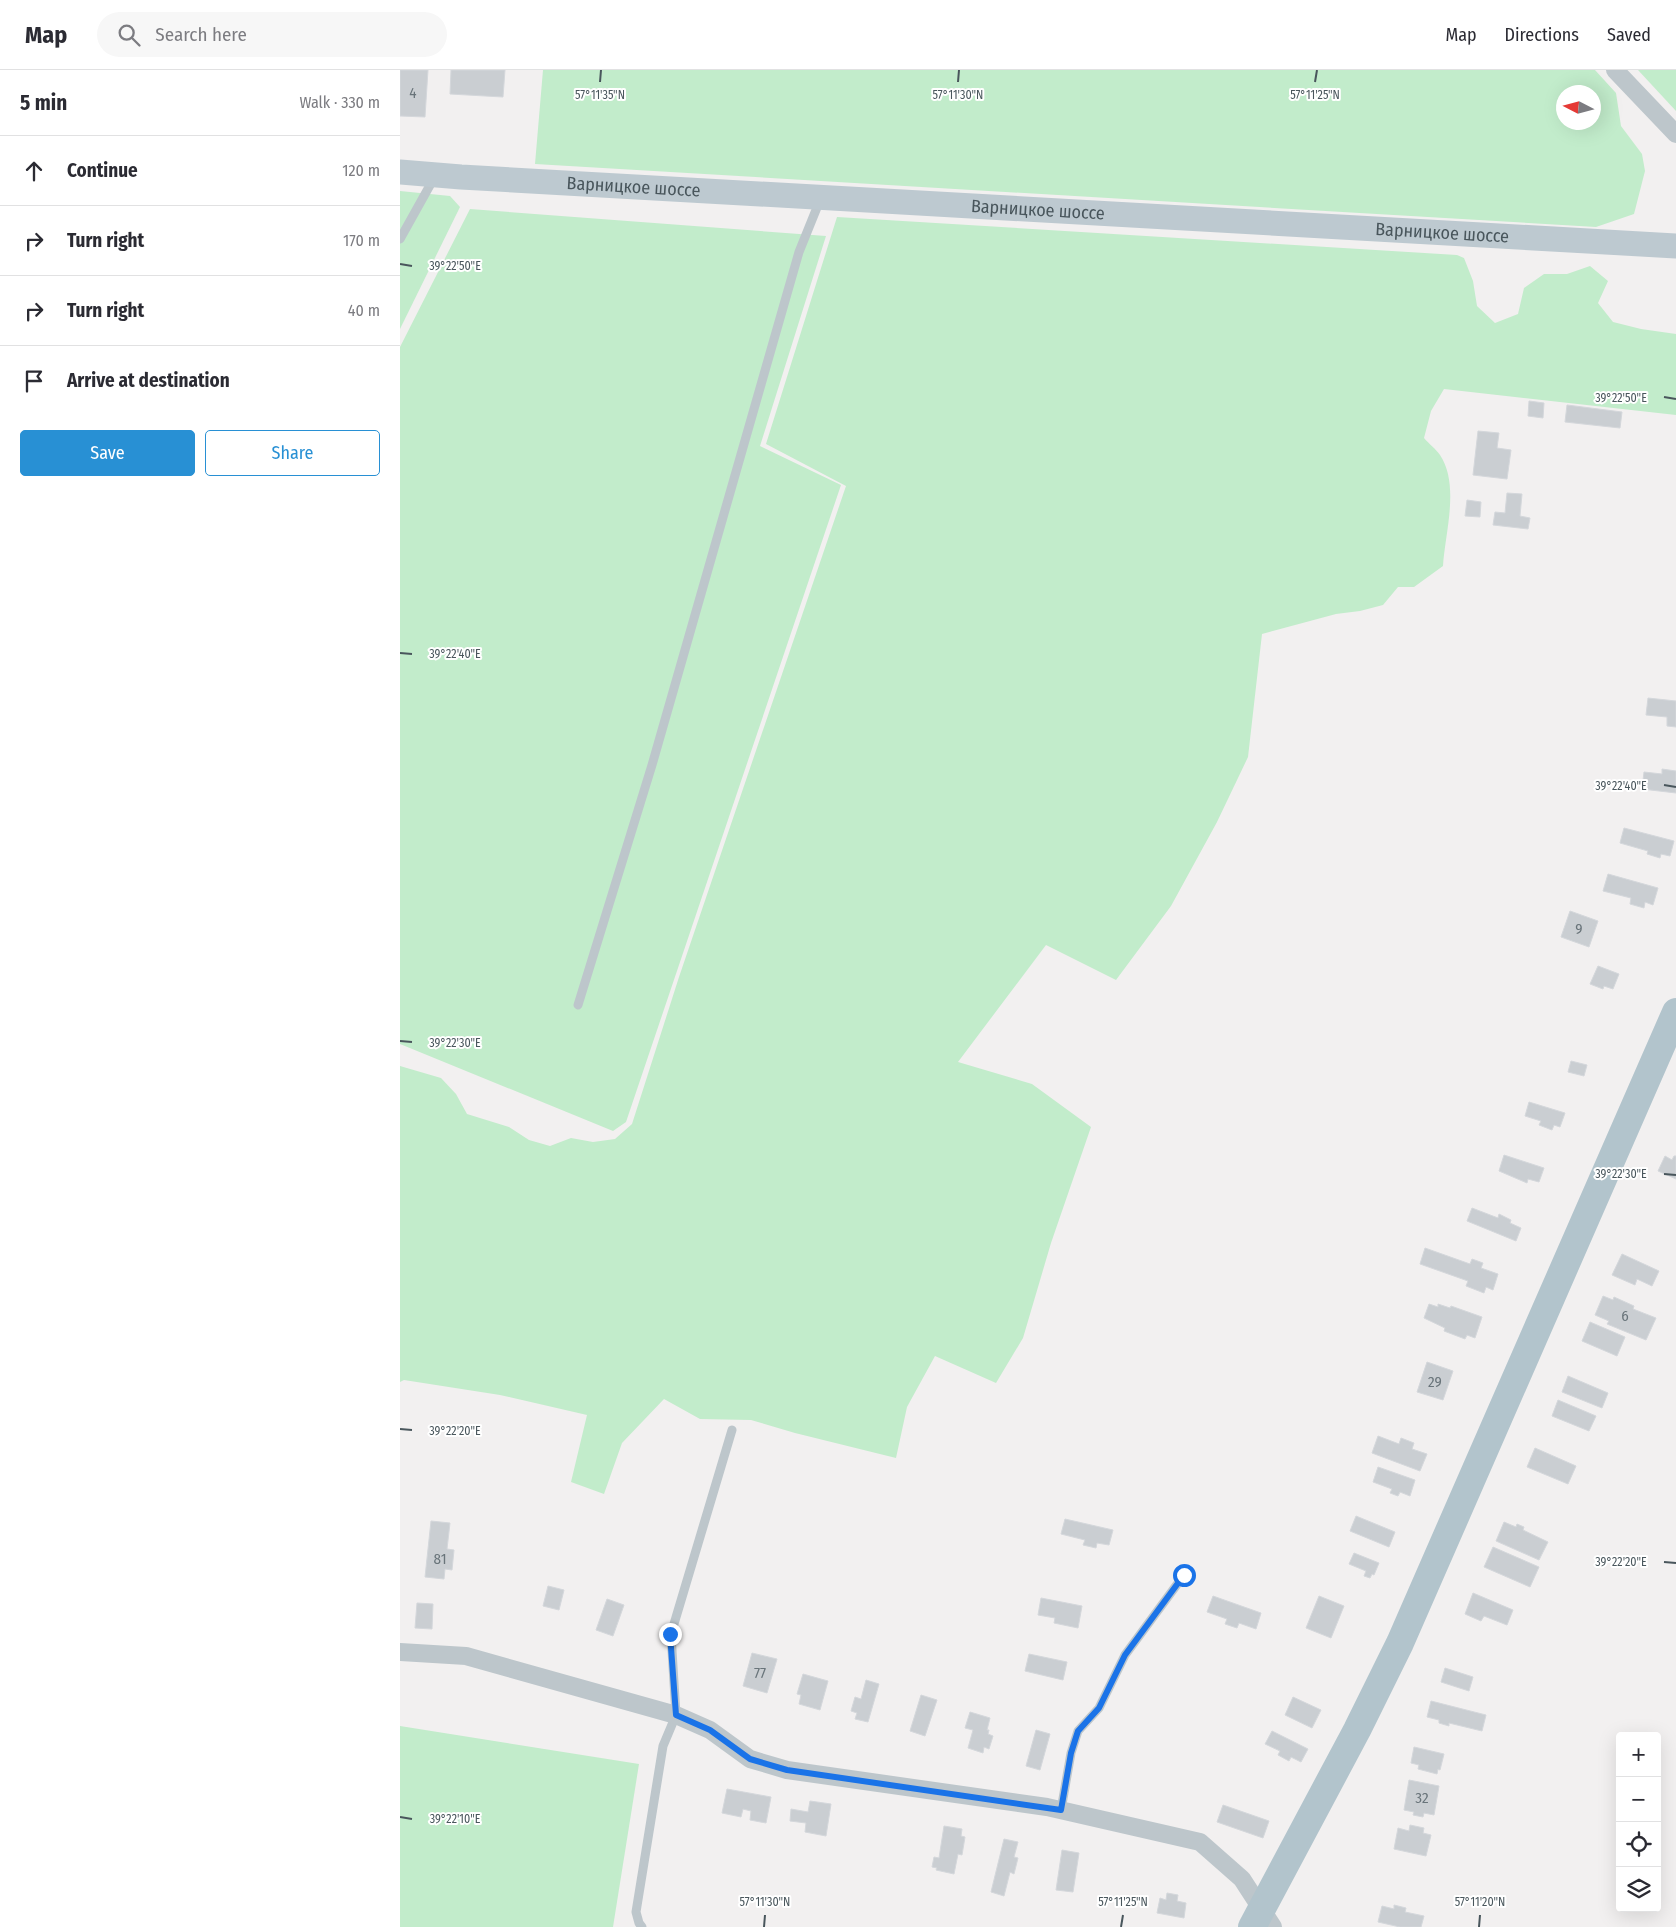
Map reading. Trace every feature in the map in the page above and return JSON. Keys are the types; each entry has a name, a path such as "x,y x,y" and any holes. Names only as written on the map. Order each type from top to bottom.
{"main road":[{"path":"1262,1921 1400,1643 1676,1012"}],"street":[{"path":"1616,70 1676,134"},
{"name":"Варницкое шоссе","path":"400,172 821,198 1676,246"},
{"path":"400,1652 466,1656 676,1715 710,1730 750,1759 787,1770 1061,1810 1200,1842 1242,1879 1262,1921"}],"lane":[{"path":"400,239 436,175"},
{"path":"578,1005 652,765 799,252 821,198"},
{"path":"642,1927 636,1912 648,1828 663,1746 676,1715 670,1634 732,1430"},
{"path":"1061,1810 1071,1753 1078,1731 1099,1708 1125,1655 1184,1575"}],"green space":[{"path":"543,70 1595,70 1616,93 1621,126 1642,154 1645,171 1634,214 1596,227 535,164"},
{"path":"1638,70 1676,70 1676,111"},
{"path":"400,191 450,196 460,207 400,329"},
{"path":"470,209 826,236 760,446 841,485 626,1122 613,1131 400,1044 400,347"},
{"path":"837,217 1457,255 1464,258 1473,281 1477,306 1495,323 1518,314 1524,288 1544,274 1567,274 1590,266 1608,281 1598,303 1613,322 1641,329 1676,334 1676,415 1444,389 1431,411 1424,438 1440,455 1446,467 1449,480 1450,509 1443,566 1414,587 1398,587 1383,605 1360,611 1336,614 1262,634 1248,757 1217,822 1171,906 1116,980 1046,945 958,1062 1032,1084 1091,1127 1051,1243 1023,1338 996,1383 935,1356 907,1407 896,1458 751,1420 700,1419 664,1399 622,1443 604,1494 571,1482 587,1415 500,1395 404,1380 400,1382 400,1066 441,1078 456,1094 467,1114 509,1127 529,1140 550,1146 571,1138 593,1142 615,1139 632,1124 679,977 846,486 766,444"},
{"path":"400,1726 639,1764 613,1927 400,1927"}],"building":[{"path":"400,70 428,70 425,117 400,116"},
{"path":"451,70 505,70 503,97 450,94"},
{"path":"1529,401 1544,403 1543,418 1528,416"},
{"path":"1567,405 1622,412 1620,428 1565,422"},
{"path":"1478,431 1499,433 1497,448 1511,450 1507,479 1473,475"},
{"path":"1507,493 1522,494 1520,516 1530,518 1528,529 1493,525 1495,512 1505,513"},
{"path":"1467,500 1481,502 1480,517 1465,516"},
{"path":"1648,698 1676,701 1676,727 1667,726 1667,717 1646,715"},
{"path":"1662,769 1676,771 1676,793 1642,789 1644,772 1662,774"},
{"path":"1624,828 1674,841 1670,856 1661,854 1660,858 1647,854 1648,851 1620,843"},
{"path":"1608,874 1658,888 1653,905 1645,902 1644,908 1630,904 1631,898 1603,891"},
{"path":"1570,911 1598,921 1589,947 1561,937"},
{"path":"1598,966 1619,974 1613,989 1604,986 1603,989 1590,984"},
{"path":"1571,1061 1587,1065 1584,1076 1568,1072"},
{"path":"1529,1102 1565,1113 1560,1127 1554,1125 1552,1130 1539,1125 1541,1121 1525,1116"},
{"path":"1504,1155 1544,1168 1539,1182 1528,1179 1527,1183 1499,1171"},
{"path":"1665,1156 1672,1160 1676,1156 1676,1179 1658,1171"},
{"path":"1472,1208 1498,1218 1499,1214 1511,1220 1510,1223 1521,1228 1516,1241 1467,1221"},
{"path":"1425,1248 1470,1264 1472,1259 1483,1263 1481,1268 1498,1274 1493,1290 1486,1287 1484,1293 1466,1286 1468,1281 1420,1264"},
{"path":"1622,1254 1659,1271 1652,1286 1637,1279 1635,1285 1612,1275"},
{"path":"1603,1296 1613,1300 1614,1297 1634,1306 1633,1309 1656,1318 1646,1340 1607,1324 1609,1321 1595,1315"},
{"path":"1429,1304 1438,1307 1438,1304 1450,1308 1451,1306 1482,1317 1475,1338 1467,1335 1465,1339 1444,1331 1445,1328 1424,1318"},
{"path":"1590,1322 1625,1337 1617,1356 1582,1341"},
{"path":"1427,1362 1453,1371 1443,1400 1417,1392"},
{"path":"1568,1376 1608,1393 1602,1408 1562,1392"},
{"path":"1558,1400 1596,1416 1589,1431 1552,1416"},
{"path":"1378,1436 1399,1444 1401,1438 1414,1443 1412,1449 1427,1454 1420,1471 1372,1453"},
{"path":"1535,1448 1576,1466 1568,1484 1527,1467"},
{"path":"1378,1467 1415,1480 1410,1496 1400,1492 1398,1496 1390,1493 1392,1489 1373,1482"},
{"path":"1356,1516 1395,1532 1389,1547 1350,1531"},
{"path":"1065,1519 1113,1530 1109,1545 1097,1543 1096,1548 1083,1545 1085,1540 1061,1534"},
{"path":"431,1521 450,1523 447,1549 454,1550 452,1570 445,1569 444,1579 425,1577"},
{"path":"1504,1522 1516,1527 1517,1524 1524,1527 1523,1530 1548,1542 1539,1560 1496,1541"},
{"path":"1493,1547 1539,1567 1530,1587 1484,1567"},
{"path":"1354,1553 1379,1563 1374,1575 1372,1574 1370,1578 1364,1576 1366,1571 1349,1564"},
{"path":"548,1586 564,1590 559,1610 543,1606"},
{"path":"1473,1593 1513,1610 1507,1625 1484,1616 1481,1621 1465,1614"},
{"path":"1213,1596 1261,1613 1256,1629 1239,1623 1237,1628 1225,1624 1227,1619 1207,1612"},
{"path":"1319,1596 1344,1606 1331,1638 1306,1628"},
{"path":"1041,1598 1082,1606 1078,1628 1054,1623 1055,1618 1038,1615"},
{"path":"607,1599 624,1605 613,1636 596,1630"},
{"path":"417,1603 433,1604 432,1629 415,1628"},
{"path":"752,1653 777,1659 767,1693 743,1686"},
{"path":"1029,1654 1067,1662 1063,1680 1025,1671"},
{"path":"1445,1668 1473,1677 1469,1691 1441,1682"},
{"path":"803,1674 828,1681 820,1710 799,1704 801,1695 797,1694"},
{"path":"866,1680 879,1684 868,1722 855,1719 857,1713 851,1711 855,1697 861,1699"},
{"path":"921,1695 937,1700 925,1736 910,1731"},
{"path":"1293,1697 1321,1710 1312,1728 1285,1715"},
{"path":"1431,1701 1486,1715 1482,1731 1449,1723 1449,1726 1439,1723 1439,1720 1427,1717"},
{"path":"970,1712 990,1718 987,1730 989,1730 988,1734 993,1736 989,1749 984,1747 983,1753 968,1748 973,1730 965,1728"},
{"path":"1036,1730 1050,1734 1040,1770 1026,1766"},
{"path":"1272,1731 1308,1749 1301,1762 1291,1757 1289,1761 1278,1755 1280,1751 1265,1744"},
{"path":"1414,1747 1444,1754 1440,1770 1438,1769 1437,1774 1418,1769 1419,1765 1411,1763"},
{"path":"1409,1780 1439,1786 1434,1815 1424,1813 1423,1817 1413,1815 1414,1812 1404,1810"},
{"path":"727,1789 771,1797 766,1823 750,1820 751,1811 743,1809 741,1817 722,1813"},
{"path":"810,1801 831,1804 826,1836 805,1832 806,1823 790,1821 791,1809 808,1812"},
{"path":"1223,1805 1269,1821 1263,1838 1217,1822"},
{"path":"1410,1825 1424,1828 1423,1833 1431,1835 1426,1856 1394,1849 1398,1828 1409,1831"},
{"path":"944,1826 962,1829 961,1836 965,1837 962,1855 958,1854 954,1874 936,1870 937,1868 932,1867 934,1857 939,1858"},
{"path":"1004,1839 1018,1842 1014,1857 1018,1858 1014,1874 1010,1872 1004,1896 991,1892"},
{"path":"1062,1850 1079,1853 1073,1892 1056,1890"},
{"path":"1167,1893 1178,1895 1177,1901 1186,1903 1184,1918 1157,1913 1160,1898 1166,1900"},
{"path":"1394,1905 1406,1908 1405,1912 1424,1916 1421,1927 1400,1927 1378,1922 1382,1906 1394,1909"}],"route":[{"path":"670,1634 676,1715 710,1730 750,1759 787,1770 1061,1810 1071,1753 1078,1731 1099,1708 1125,1655 1184,1575"}]}
